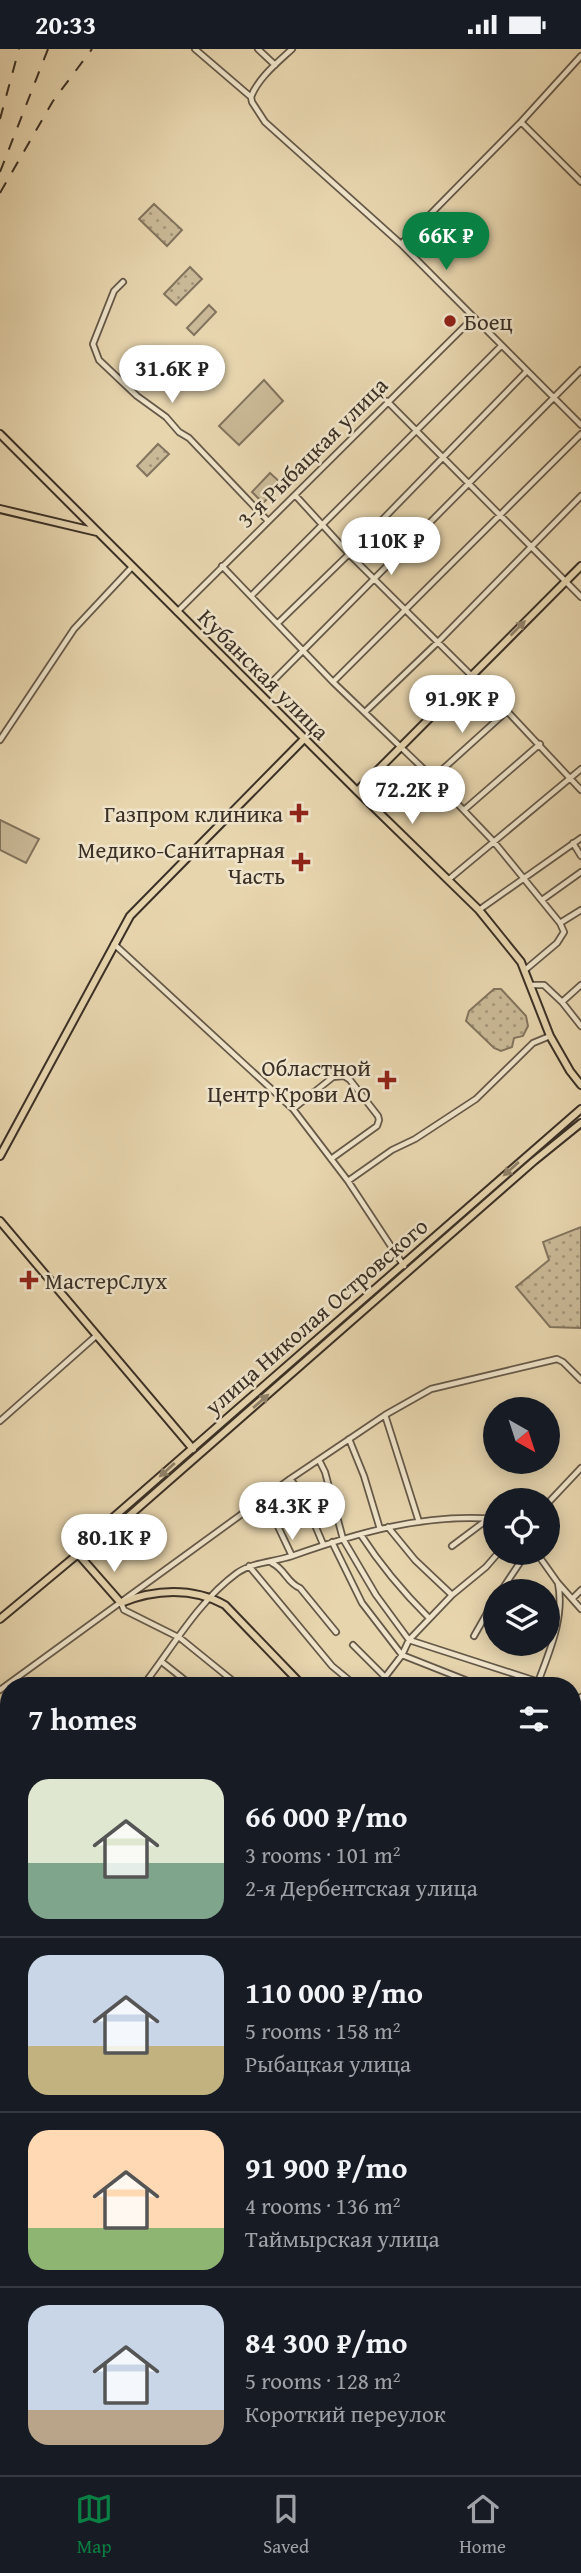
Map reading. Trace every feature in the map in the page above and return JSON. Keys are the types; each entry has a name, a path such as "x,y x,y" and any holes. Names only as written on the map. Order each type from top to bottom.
{"main road":[{"name":"Кубанская улица","path":"0,433 357,792 479,910 513,950 525,970 550,1037 581,1085"},
{"path":"0,509 99,533"},
{"path":"357,792 581,565"},
{"path":"0,1156 130,916 304,739"},
{"name":"улица Николая Островского","path":"78,1554 84,1543 192,1447 581,1109"},
{"name":"улица Николая Островского","path":"0,1619 78,1554 90,1550 534,1161 581,1123"},
{"path":"528,1153 534,1161"},
{"path":"0,1221 198,1455"},
{"path":"225,1420 231,1427"},
{"path":"78,1554 121,1603 142,1594 162,1592 209,1596 225,1605 294,1677"}],"street":[{"path":"195,49 251,97 265,122 401,244 581,425"},
{"path":"258,49 275,65"},
{"path":"251,97 275,65 292,49"},
{"path":"401,244 521,122 581,56"},
{"path":"521,122 581,183"},
{"path":"124,282 114,291 93,344 99,360 137,396 189,438 268,521"},
{"name":"3-я Рыбацкая улица","path":"177,612 472,318"},
{"path":"251,596 501,346"},
{"path":"269,685 581,370"},
{"path":"278,623 526,372"},
{"path":"387,401 581,597"},
{"path":"333,682 581,434"},
{"path":"295,495 349,554 540,744 581,790"},
{"path":"365,712 438,642 581,496"},
{"path":"222,566 333,682 464,810 524,877 560,923 564,932 557,943 525,970"},
{"path":"0,740 74,629 132,567"},
{"path":"433,778 507,711"},
{"path":"464,810 540,744"},
{"path":"448,880 581,769"},
{"path":"479,910 581,838"},
{"path":"573,843 581,856"},
{"path":"542,900 581,872"},
{"path":"560,923 581,910"},
{"path":"113,944 293,1109 348,1181 408,1272"},
{"path":"532,985 544,985 581,1026"},
{"path":"562,1002 581,985"},
{"path":"348,1181 391,1150 415,1139 476,1099 533,1043 550,1037"},
{"path":"293,1109 333,1077 344,1076 350,1080 379,1121 331,1159"},
{"path":"0,1421 97,1335"},
{"path":"19,1677 289,1479 385,1415 431,1389 555,1359 563,1361 581,1380"},
{"path":"385,1415 419,1522"},
{"path":"349,1440 365,1476 380,1529"},
{"path":"319,1460 325,1472 343,1539 376,1595 409,1640 517,1677"},
{"path":"560,1491 581,1469"},
{"path":"289,1479 300,1492 323,1543"},
{"path":"264,1497 292,1556"},
{"path":"150,1677 209,1596 249,1566 292,1556 323,1543 388,1527 483,1518"},
{"path":"452,1546 483,1522"},
{"path":"388,1527 415,1560 452,1595"},
{"path":"361,1535 378,1563 429,1618"},
{"path":"332,1542 362,1603 402,1654 458,1677"},
{"path":"271,1562 280,1567 291,1585 300,1588 336,1632"},
{"path":"385,1677 409,1640 429,1618 488,1565"},
{"path":"249,1566 332,1666 345,1677"},
{"path":"560,1585 581,1609"},
{"path":"572,1599 581,1590"},
{"path":"560,1592 560,1610"},
{"path":"121,1603 124,1610 180,1638 229,1677"},
{"path":"474,1636 483,1620"},
{"path":"353,1644 383,1677"},
{"path":"540,1677 548,1656"},
{"path":"161,1662 181,1677"}],"shaded area":[{"path":"154,204 182,230 167,246 139,219"},
{"path":"190,267 202,279 176,305 164,294"},
{"path":"209,305 216,312 194,335 187,328"},
{"path":"264,380 283,401 239,445 219,426"},
{"path":"158,444 169,454 147,476 137,466"},
{"path":"270,473 282,484 263,503 252,492"},
{"path":"0,820 39,839 26,863 0,850"},
{"path":"494,989 501,989 526,1016 528,1026 523,1036 514,1038 512,1047 501,1051 494,1048 466,1021 469,1011"},
{"path":"522,1164 524,1167 410,1266 407,1265"},
{"path":"581,1227 581,1328 550,1327 516,1287 549,1260 543,1242"},
{"path":"399,1272 400,1275 239,1414 238,1412"},
{"path":"186,1456 188,1458 157,1489 86,1549 84,1546"}],"railway":[{"path":"0,119 19,49"},
{"path":"0,172 48,49"},
{"path":"0,193 53,101 92,49"}],"place":[{"name":"Боец","path":"450,321"},
{"name":"Газпром клиника","path":"299,813"},
{"name":"Медико-Санитарная Часть","path":"301,862"},
{"name":"Областной Центр Крови АО","path":"387,1080"},
{"name":"МастерСлух","path":"29,1280"}]}
